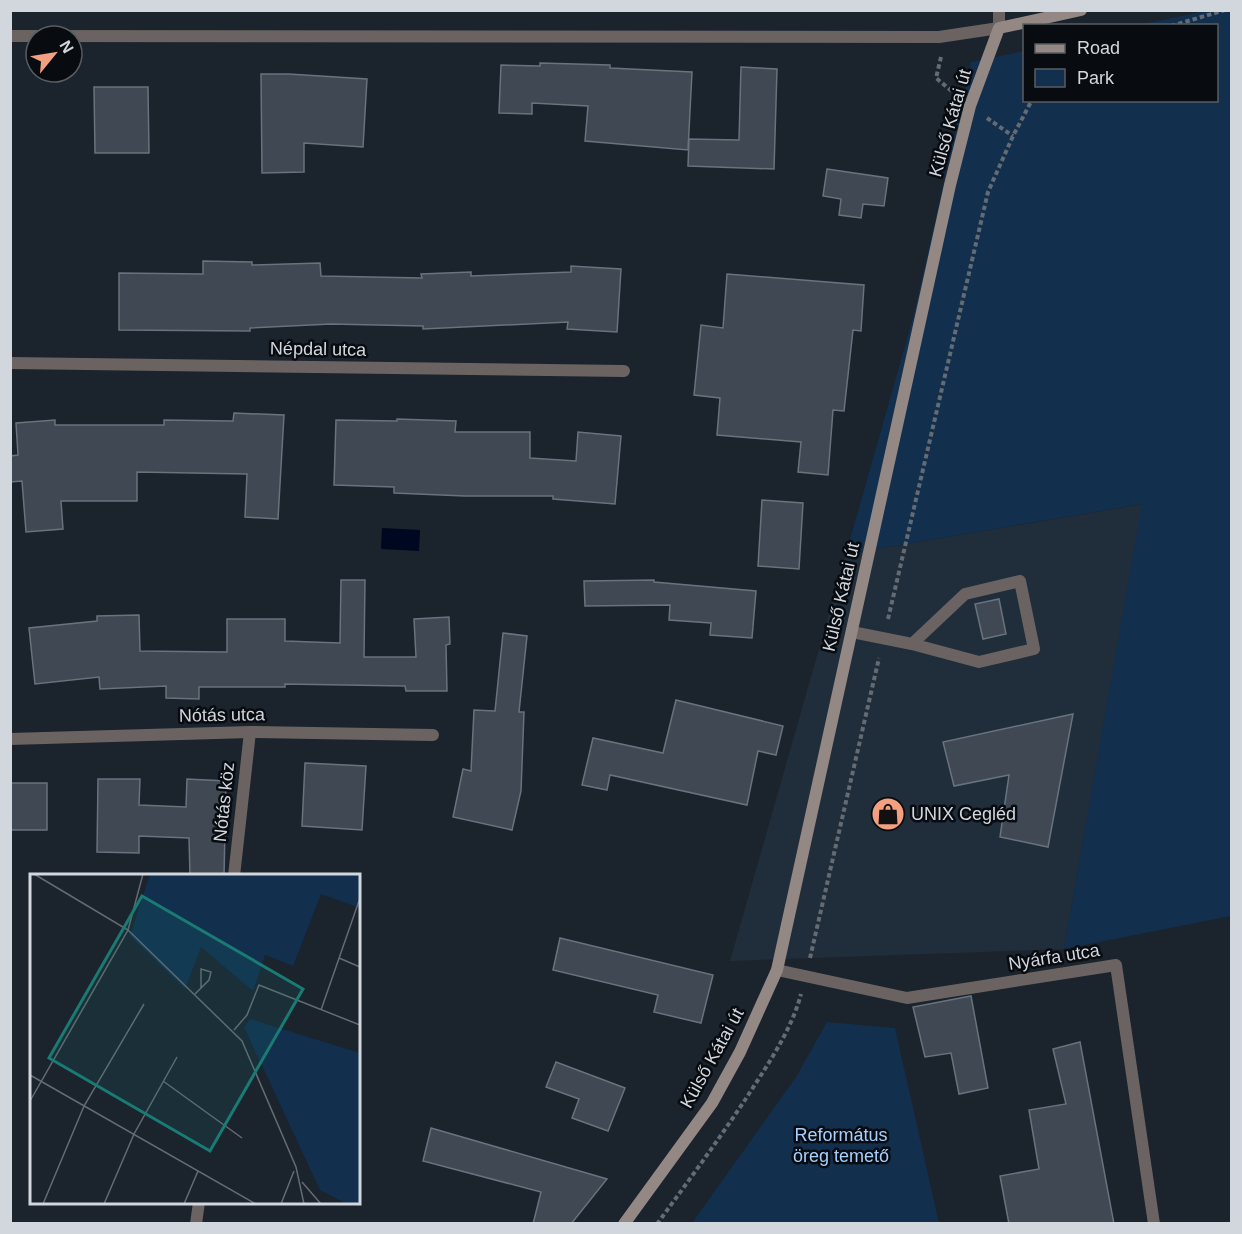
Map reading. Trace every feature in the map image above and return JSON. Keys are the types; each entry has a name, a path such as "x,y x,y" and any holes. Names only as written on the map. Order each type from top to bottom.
{"main road":[{"path":"999,28 1081,10"},
{"name":"Külső Kátai út","path":"624,1224 712,1103 740,1052 777,970 950,185 970,106 999,28"}],"street":[{"path":"10,36 947,35 999,28 999,10"},
{"name":"Népdal utca","path":"10,363 624,371"},
{"path":"852,632 912,644 979,662 1034,649 1020,581 965,594 912,644"},
{"name":"Nótás utca","path":"10,739 250,732 433,735"},
{"name":"Nótás köz","path":"234,874 250,732"},
{"name":"Nyárfa utca","path":"777,970 907,998 1116,965 1154,1224"},
{"path":"196,1224 199,1204"}],"path":[{"path":"1178,24 1225,10"},
{"path":"947,35 936,78 970,106 1013,136"},
{"path":"657,1224 707,1157 766,1067 797,1007 988,192 1031,102"}],"shaded area":[{"path":"1143,504 1064,949 730,961 846,554"},
{"path":"382,528 420,530 419,551 381,549"}],"green space":[{"path":"1206,11 1231,11 1231,916 1064,949 1142,504 846,554 914,314 971,62 1023,51 1023,102 1218,102 1218,24 1143,24"},
{"name":"Református öreg temető","path":"827,1022 895,1028 939,1223 692,1223 796,1077"}],"building":[{"path":"540,63 610,65 610,68 692,72 688,150 585,141 588,106 532,103 532,114 499,113 501,65 540,66"},
{"path":"741,67 777,69 774,169 688,166 689,139 739,140"},
{"path":"261,74 367,79 363,147 304,143 304,172 262,173"},
{"path":"94,87 148,87 149,153 95,153"},
{"path":"827,169 888,178 884,206 863,204 861,218 839,215 841,199 823,196"},
{"path":"203,261 252,262 252,265 320,263 321,276 422,278 421,274 471,272 471,276 571,272 571,266 621,269 617,332 567,329 568,322 423,329 423,326 331,324 250,328 250,331 119,330 119,273 203,274"},
{"path":"727,274 864,285 861,331 853,330 844,411 833,410 828,475 798,472 801,442 717,435 720,398 694,395 701,325 723,328"},
{"path":"234,413 284,415 278,519 245,517 247,474 137,472 137,501 61,501 63,529 26,532 22,481 10,482 10,456 18,455 16,423 55,420 55,425 164,425 164,420 233,421"},
{"path":"397,419 456,421 455,432 530,432 530,458 576,461 578,432 621,436 615,504 553,499 553,496 394,493 394,487 334,485 336,420 397,421"},
{"path":"762,500 803,503 799,569 758,566"},
{"path":"341,580 365,580 364,657 416,657 414,619 449,617 450,644 446,645 447,691 406,691 405,686 285,684 285,687 199,687 199,699 166,698 166,686 100,689 99,677 35,684 29,628 97,621 97,616 139,615 140,651 227,652 227,619 285,619 285,641 340,643"},
{"path":"654,580 654,582 756,591 752,638 710,635 711,623 669,620 670,605 585,606 584,581"},
{"path":"999,599 1006,634 983,639 975,604"},
{"path":"503,633 527,636 519,712 524,712 521,791 512,830 453,817 463,769 471,771 474,710 495,711"},
{"path":"676,700 783,726 776,755 758,751 747,805 610,775 607,790 582,785 593,738 663,753"},
{"path":"1073,714 1048,847 1000,837 1009,775 954,786 943,742"},
{"path":"305,763 366,766 362,830 302,826"},
{"path":"98,779 140,779 139,805 186,807 187,779 226,781 224,874 190,874 189,838 139,836 139,853 97,852"},
{"path":"10,783 47,783 47,830 10,830"},
{"path":"560,938 713,975 701,1023 654,1012 658,995 553,970"},
{"path":"971,996 988,1088 959,1094 951,1053 925,1057 913,1007"},
{"path":"1080,1042 1114,1224 1009,1224 1000,1176 1039,1169 1029,1110 1066,1104 1053,1049"},
{"path":"556,1062 625,1088 608,1131 572,1118 579,1099 546,1087"},
{"path":"431,1128 607,1179 571,1224 533,1224 541,1192 423,1161"}],"place":[{"name":"UNIX Cegléd","path":"888,814"}]}
